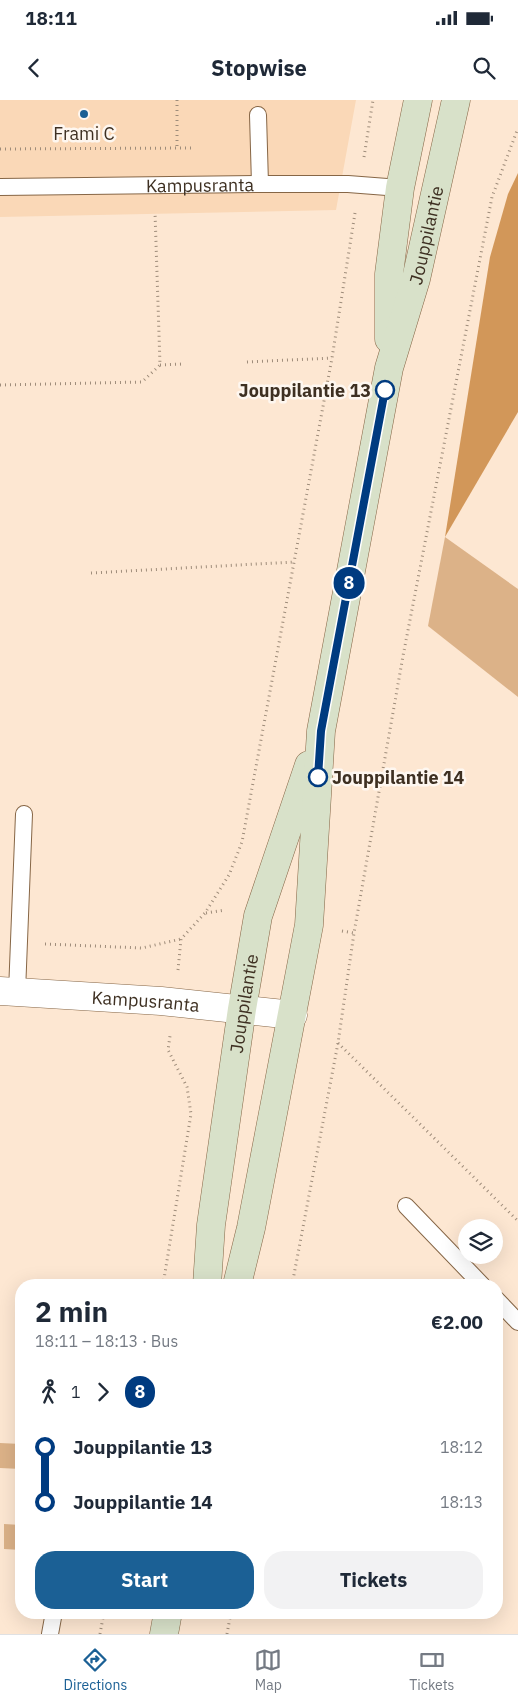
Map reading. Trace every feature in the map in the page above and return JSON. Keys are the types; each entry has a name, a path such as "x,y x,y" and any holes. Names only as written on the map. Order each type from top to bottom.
{"main road":[{"name":"Jouppilantie","path":"389,368 389,274 400,188 418,100"},
{"name":"Jouppilantie","path":"238,1279 251,1228 309,925 321,731 389,368 416,279 456,100"},
{"name":"Jouppilantie","path":"207,1279 211,1225 242,1009 258,916 321,731"},
{"path":"164,1634 167,1619"}],"street":[{"name":"Kampusranta","path":"9,991 174,1002 293,1015"}],"lane":[{"path":"258,115 260,184"},
{"name":"Kampusranta","path":"0,187 260,184 360,185 400,188"},
{"path":"9,991 20,943 24,814"},
{"path":"406,1206 476,1279"},
{"path":"503,1306 518,1322"},
{"path":"50,1634 53,1619"}],"path":[{"path":"177,100 177,149"},
{"path":"20,943 142,948 181,939 206,913 229,875 242,842 332,358 373,100"},
{"path":"293,1279 338,1043 354,933 403,656 492,197 518,128"},
{"path":"0,149 191,148"},
{"path":"156,220 160,365"},
{"path":"247,362 332,358"},
{"path":"0,385 142,382 160,365 183,364"},
{"path":"91,573 294,562"},
{"path":"163,1279 191,1114 188,1087 168,1050 181,939"},
{"path":"338,1043 518,1221"},
{"path":"100,1634 103,1619"},
{"path":"227,1634 230,1619"}],"shaded area":[{"path":"0,100 356,100 336,210 0,217"},
{"path":"518,173 518,412 445,537 490,257 508,194"},
{"path":"445,537 518,589 518,697 428,626"},
{"path":"0,1443 15,1444 15,1469 0,1468"},
{"path":"4,1524 15,1525 15,1550 4,1549"}],"bus line":[{"name":"8","path":"318,777 321,731 385,390"}],"place":[{"name":"Frami C","path":"84,114"},
{"name":"Jouppilantie 13","path":"385,390"},
{"name":"Jouppilantie 14","path":"318,777"}]}
